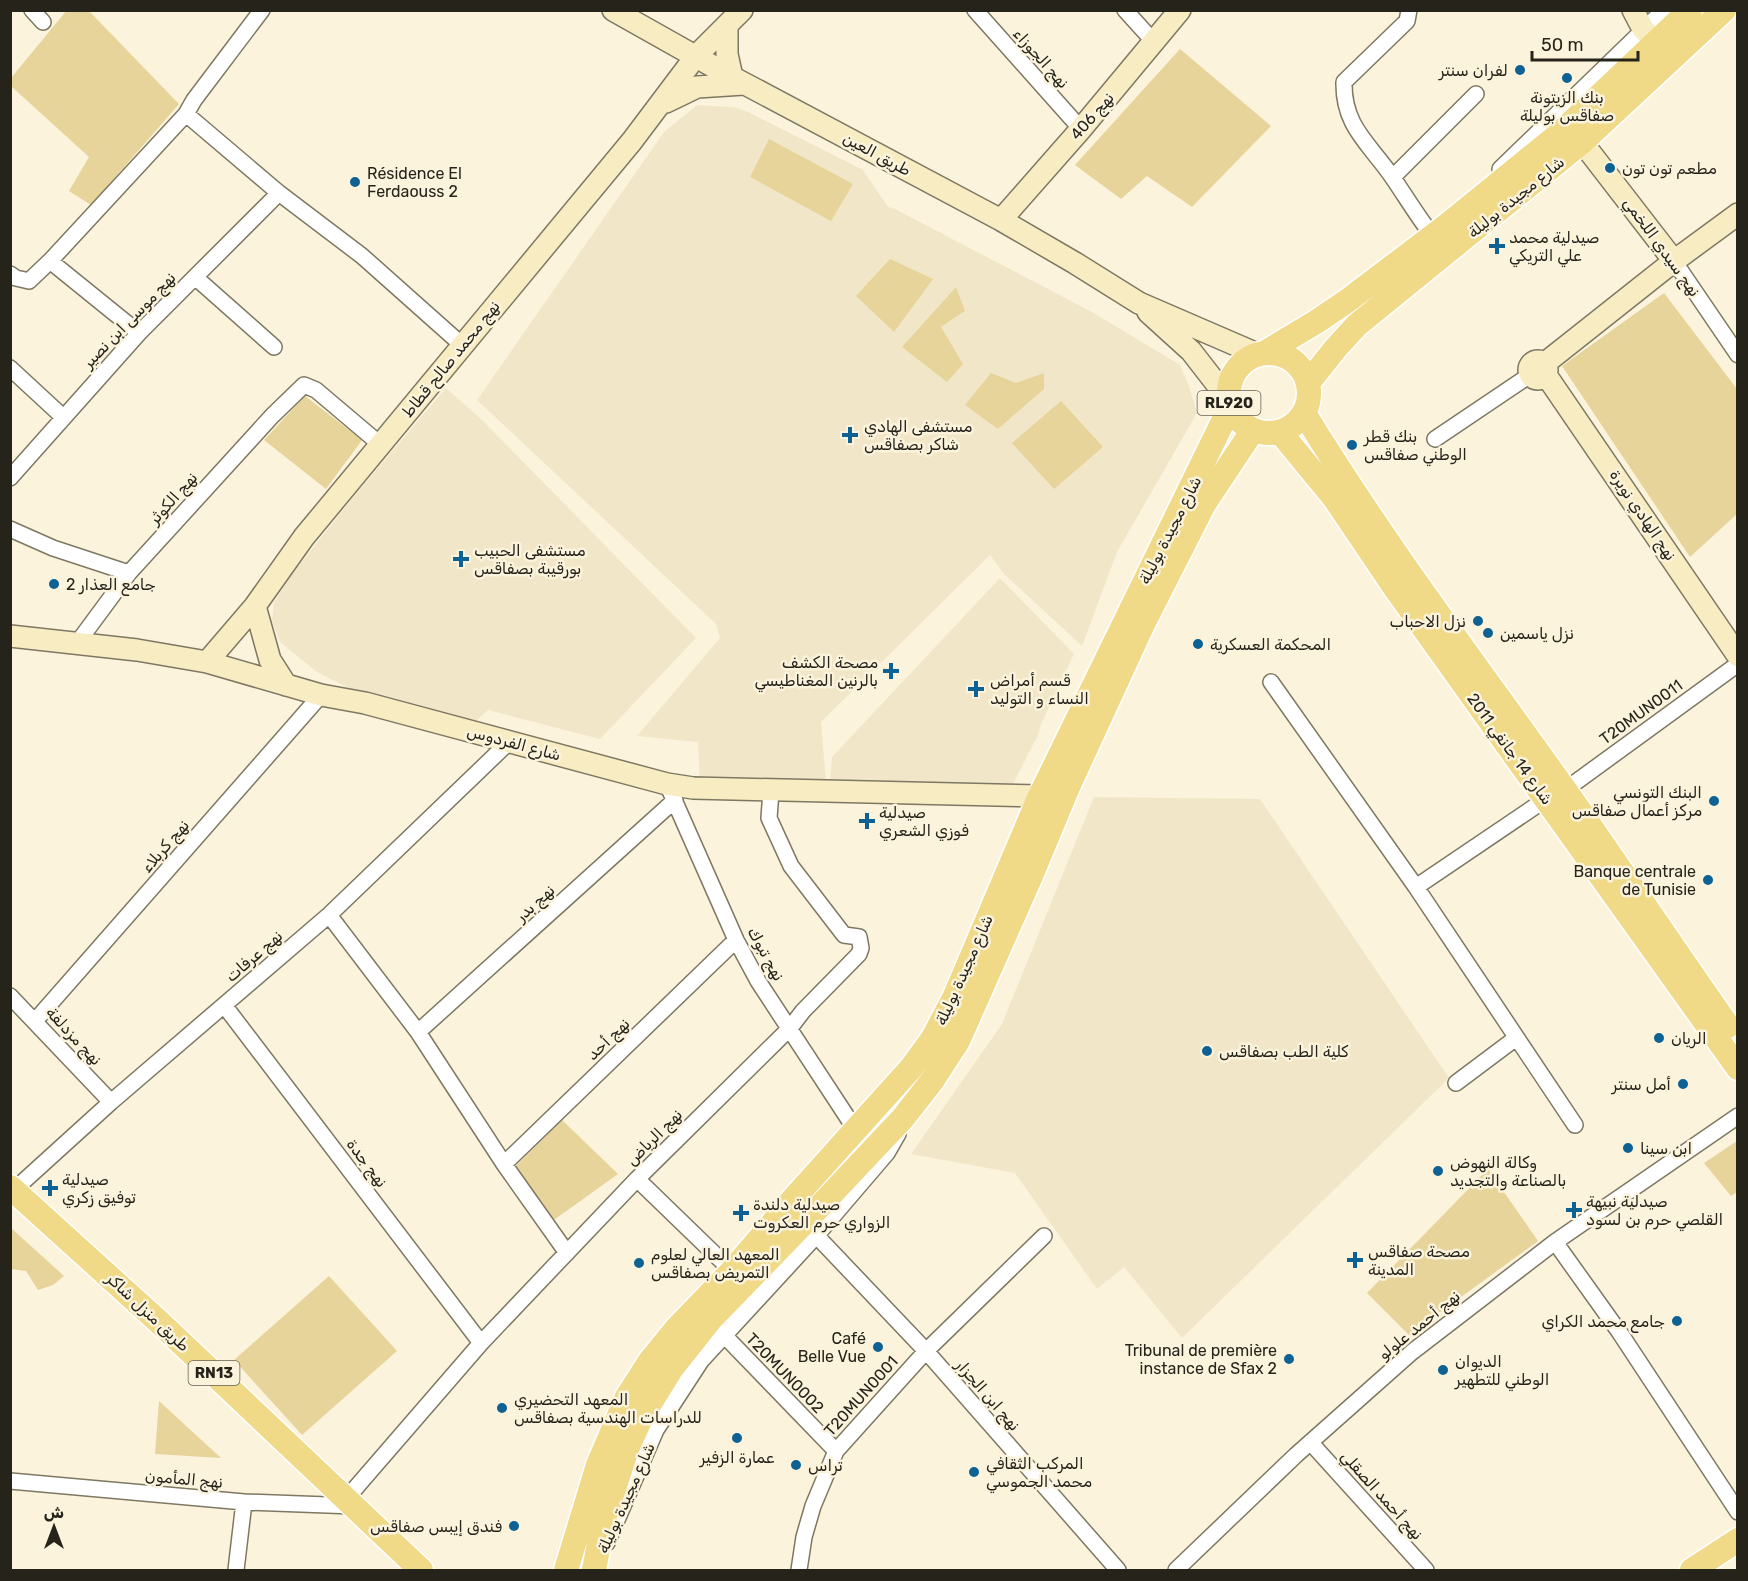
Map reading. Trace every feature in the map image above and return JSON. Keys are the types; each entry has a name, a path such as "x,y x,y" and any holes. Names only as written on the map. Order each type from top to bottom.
{"main road":[{"name":"شارع مجيدة بوليلة","path":"1261,353 1316,322 1439,231 1558,135 1644,27 1690,10"},
{"name":"شارع مجيدة بوليلة","path":"1308,383 1357,325 1582,142 1724,10"},
{"name":"RL920","path":"1280,432 1262,433 1253,430 1236,417 1229,404 1228,390 1234,372 1240,364 1261,353 1277,353 1297,364 1304,372 1308,383"},
{"path":"1280,432 1289,428 1304,413 1309,393 1308,383"},
{"name":"شارع مجيدة بوليلة","path":"566,1570 598,1465 627,1396 650,1361 676,1329 732,1271 912,1067 933,1038 955,996 1033,795 1229,404"},
{"name":"شارع 14 جانفي 2011","path":"1304,413 1737,1068"},
{"name":"شارع مجيدة بوليلة","path":"594,1570 603,1522 627,1449 641,1418 672,1368 717,1328 810,1230 932,1082 958,1041 1068,787 1143,624 1204,504 1253,430"},
{"name":"شارع 14 جانفي 2011","path":"1280,432 1335,499 1395,588 1555,794 1737,1040"},
{"name":"طريق منزل شاكر","path":"12,1188 159,1322 421,1568"},
{"path":"1692,1570 1737,1540"},
{"path":"1721,1570 1737,1560"}],"street":[{"path":"10,274 16,278 29,280 50,261 186,114 262,10"},
{"name":"طريق العين","path":"613,10 1075,262 1139,303 1191,351 1229,404"},
{"name":"نهج محمد صالح قطاط","path":"207,662 255,606 304,537 658,108 696,56 742,10"},
{"name":"نهج الجوزاء","path":"975,10 1081,129"},
{"path":"1125,10 1154,42"},
{"name":"نهج 406","path":"1001,220 1081,129 1180,10"},
{"path":"1644,27 1664,10"},
{"path":"1408,16 1344,82 1343,100 1348,117 1393,177 1439,231"},
{"path":"658,108 697,87 739,80 727,54 727,26"},
{"path":"1393,177 1476,94"},
{"path":"186,114 279,193 362,256 462,345"},
{"name":"نهج سيدي اللخمي","path":"1582,142 1674,261 1737,355"},
{"name":"نهج موسى ابن نصير","path":"10,478 139,333 279,193"},
{"path":"1435,439 1540,371 1674,261 1737,214"},
{"path":"50,261 139,333"},
{"path":"195,277 274,347"},
{"name":"طريق العين","path":"1139,303 1261,353"},
{"path":"10,368 63,417"},
{"name":"نهج الهادي نويرة","path":"1540,371 1737,656"},
{"name":"نهج الكوثر","path":"78,642 129,573 272,416 304,385 316,390 381,445"},
{"path":"10,529 53,548 129,573"},
{"path":"255,606 270,660 286,685"},
{"name":"شارع الفردوس","path":"10,636 78,642 207,662 321,695 365,703 509,742 671,792 693,788 1033,795"},
{"name":"T20MUN0011","path":"1416,887 1555,794 1737,664"},
{"path":"1271,682 1416,887 1575,1125"},
{"name":"نهج كربلاء","path":"35,1021 321,695"},
{"name":"نهج عرفات","path":"12,1188 329,915 509,742"},
{"name":"نهج الرياض","path":"350,1503 481,1343 638,1179 790,1028 803,1011 859,954 861,948 859,937 844,935 791,866 769,818 771,791"},
{"name":"نهج تبوك","path":"671,792 736,940 758,981 855,1129"},
{"name":"نهج بدر","path":"418,1032 671,792"},
{"path":"329,915 418,1032 504,1164 567,1253"},
{"name":"نهج أحد","path":"504,1164 736,940"},
{"name":"نهج مزدلفة","path":"10,996 111,1102"},
{"name":"نهج جدة","path":"224,1005 481,1343"},
{"path":"1456,1083 1516,1038"},
{"name":"نهج أحمد علولو","path":"1176,1570 1412,1352 1555,1242 1737,1116"},
{"path":"638,1179 732,1271"},
{"name":"نهج ابن الجزار","path":"810,1230 926,1352 1118,1570"},
{"path":"926,1352 1044,1236"},
{"path":"1555,1242 1620,1333 1737,1512"},
{"name":"T20MUN0002","path":"717,1328 836,1451"},
{"name":"T20MUN0001","path":"799,1570 804,1537 813,1506 836,1451 926,1352"},
{"name":"نهج أحمد الصقلي","path":"1311,1443 1426,1570"},
{"name":"نهج المأمون","path":"10,1481 244,1502 350,1503"},
{"path":"236,1570 244,1502"}],"shaded area":[{"path":"67,10 89,11 179,104 91,205 69,191 89,157 11,86 11,78"},
{"path":"1180,49 1271,126 1192,207 1147,176 1121,199 1075,165"},
{"name":"مستشفى الهادي شاكر بصفاقس","path":"697,105 734,107 748,112 863,170 888,207 1092,312 1180,365 1197,413 1117,552 1082,646 1004,574 990,555 821,722 826,782 700,781 698,742 637,736 720,638 716,624 477,400 664,132"},
{"path":"769,139 853,184 831,221 750,177"},
{"path":"890,259 933,279 894,332 856,296"},
{"path":"956,287 965,311 941,327 963,364 947,382 902,347"},
{"path":"1664,293 1737,389 1737,514 1690,557 1562,366"},
{"path":"991,373 1016,383 1044,373 1044,389 998,429 965,405"},
{"name":"مستشفى الحبيب بورقيبة بصفاقس","path":"446,388 483,421 696,638 600,739 488,710 475,722 363,695 317,672 280,642 272,621 274,602 292,574 359,490"},
{"path":"305,396 362,440 326,489 264,440"},
{"path":"1061,401 1103,447 1054,489 1012,443"},
{"name":"قسم أمراض النساء و التوليد","path":"1000,578 1074,654 1038,735 1010,790 830,783 832,757"},
{"name":"كلية الطب بصفاقس","path":"1094,797 1260,799 1449,1078 1182,1338 1124,1267 1097,1289 1015,1173 911,1154 1002,1024"},
{"path":"562,1120 618,1174 551,1222 516,1166"},
{"path":"1737,1141 1737,1192 1731,1196 1704,1163"},
{"path":"1488,1169 1538,1241 1409,1335 1367,1293"},
{"path":"10,1228 64,1276 53,1285 38,1290 26,1271 11,1269"},
{"path":"329,1276 397,1351 302,1435 234,1360"},
{"path":"159,1401 221,1458 155,1454"}],"place":[{"name":"لفران سنتر","path":"1520,70"},
{"name":"بنك الزيتونة صفاقس بوليلة","path":"1567,78"},
{"name":"مطعم تون تون","path":"1610,168"},
{"name":"Résidence El Ferdaouss 2","path":"355,182"},
{"name":"صيدلية محمد علي التريكي","path":"1497,246"},
{"name":"مستشفى الهادي شاكر بصفاقس","path":"850,435"},
{"name":"بنك قطر الوطني صفاقس","path":"1352,445"},
{"name":"مستشفى الحبيب بورقيبة بصفاقس","path":"461,559"},
{"name":"جامع العذار 2","path":"54,584"},
{"name":"نزل الاحباب","path":"1478,621"},
{"name":"نزل ياسمين","path":"1488,633"},
{"name":"المحكمة العسكرية","path":"1198,644"},
{"name":"مصحة الكشف بالرنين المغناطيسي","path":"891,671"},
{"name":"قسم أمراض النساء و التوليد","path":"976,689"},
{"name":"البنك التونسي مركز أعمال صفاقس","path":"1714,801"},
{"name":"صيدلية فوزي الشعري","path":"867,821"},
{"name":"Banque centrale de Tunisie","path":"1708,880"},
{"name":"الريان","path":"1659,1038"},
{"name":"كلية الطب بصفاقس","path":"1207,1051"},
{"name":"أمل سنتر","path":"1683,1084"},
{"name":"ابن سينا","path":"1628,1148"},
{"name":"وكالة النهوض بالصناعة والتجديد","path":"1438,1171"},
{"name":"صيدلية توفيق زكري","path":"50,1188"},
{"name":"صيدلية نبيهة القلصي حرم بن لسود","path":"1574,1210"},
{"name":"صيدلية دلندة الزواري حرم العكروت","path":"741,1213"},
{"name":"مصحة صفاقس المدينة","path":"1355,1260"},
{"name":"المعهد العالي لعلوم التمريض بصفاقس","path":"639,1263"},
{"name":"جامع محمد الكراي","path":"1677,1321"},
{"name":"Café Belle Vue","path":"878,1347"},
{"name":"Tribunal de première instance de Sfax 2","path":"1289,1359"},
{"name":"الديوان الوطني للتطهير","path":"1443,1370"},
{"name":"المعهد التحضيري للدراسات الهندسية بصفاقس","path":"502,1408"},
{"name":"عمارة الزفير","path":"737,1438"},
{"name":"تراس","path":"796,1465"},
{"name":"المركب الثقافي محمد الجموسي","path":"974,1472"},
{"name":"فندق إيبس صفاقس","path":"514,1526"}]}
